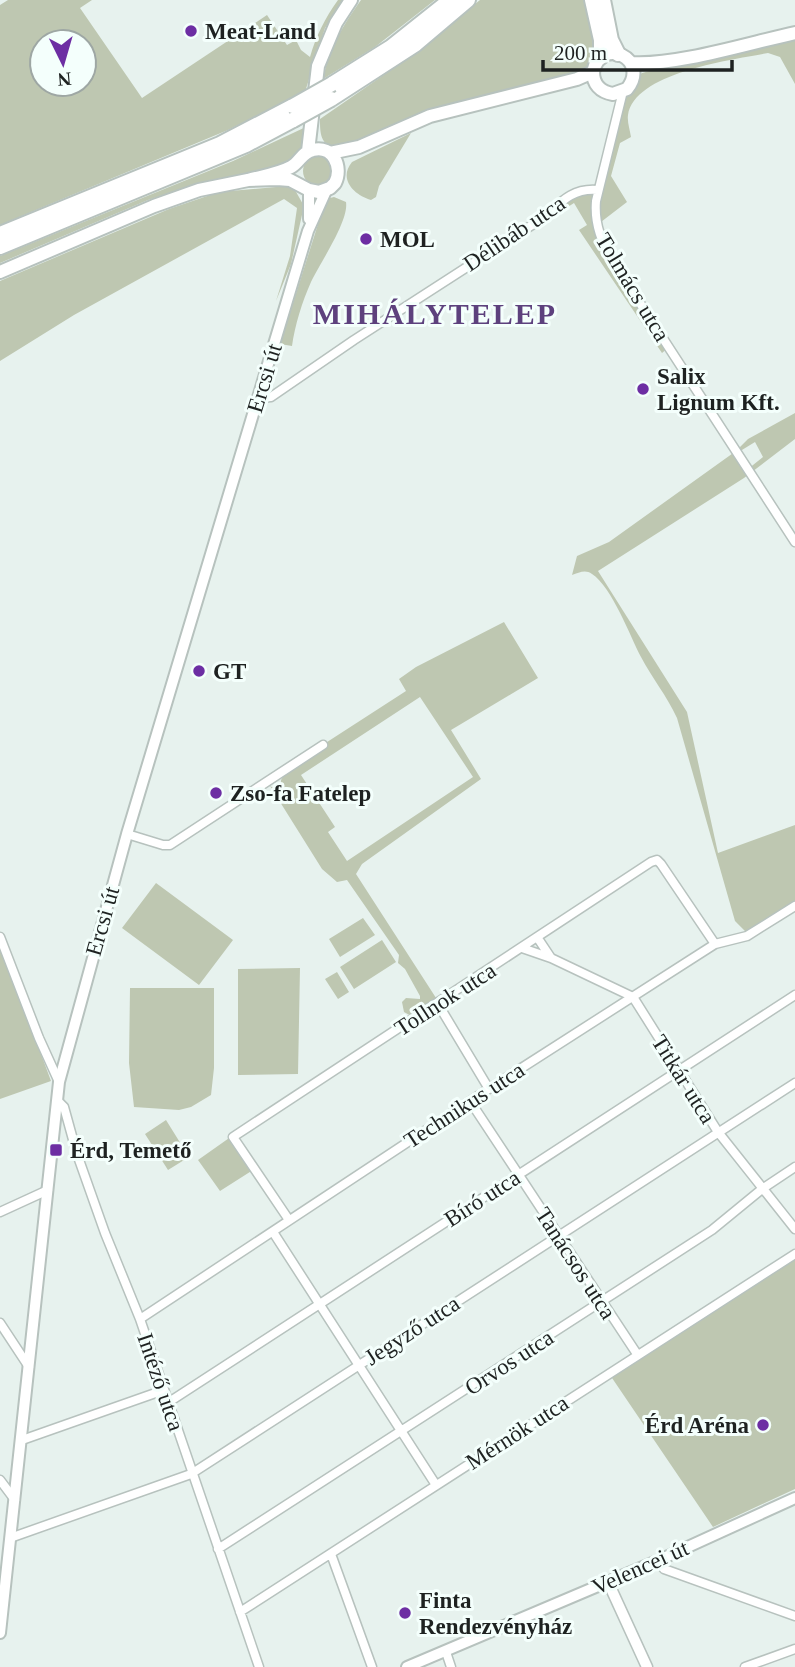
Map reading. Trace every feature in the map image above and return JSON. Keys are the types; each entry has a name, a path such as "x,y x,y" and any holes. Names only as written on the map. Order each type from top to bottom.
{"highway":[{"path":"0,247 246,145 293,113 399,56 450,0"},
{"path":"443,10 468,0"},
{"path":"443,10 474,0"},
{"path":"592,0 601,40 601,57"},
{"path":"603,0 611,40 618,54"},
{"path":"0,234 293,113"}],"main road":[{"path":"0,272 178,196 279,172 297,164 308,151 318,66 336,23 351,0"},
{"path":"602,90 595,82 593,72 596,62 609,53 618,54 631,63 652,63 795,33"},
{"path":"555,86 584,85 612,94 623,92 642,73 692,56"},
{"path":"631,63 633,81"},
{"path":"308,151 343,152 430,116 555,86 593,72"},
{"path":"312,124 317,141 337,161 339,172"},
{"path":"248,180 290,180 305,188 326,191 335,183 339,172 349,160 374,141"},
{"path":"297,164 297,177 305,188"},
{"name":"Ercsi út","path":"305,188 308,231"},
{"name":"Ercsi út","path":"0,1633 59,1082 127,834 308,231 326,191"},
{"name":"Velencei út","path":"407,1667 657,1561 795,1498"}],"street":[{"name":"Tolmács utca","path":"602,90 612,107 615,124"},
{"name":"Tolmács utca","path":"623,92 611,147 597,191 597,225 608,254 795,542"},
{"name":"Délibáb utca","path":"259,398 271,397 543,218 559,202 572,194 597,191"},
{"path":"127,834 170,845 323,745"},
{"name":"Tollnok utca","path":"289,1220 233,1138 537,937 657,860 715,944"},
{"name":"Technikus utca","path":"140,1319 470,1101 715,944 747,936 795,906"},
{"path":"0,937 59,1082"},
{"path":"537,937 551,958"},
{"path":"522,948 551,958 633,996"},
{"name":"Bíró utca","path":"169,1402 795,995"},
{"name":"Titkár utca","path":"633,996 718,1132 795,1229"},
{"path":"438,1004 489,1089"},
{"name":"Jegyző utca","path":"10,1538 191,1474 795,1083"},
{"name":"Intéző utca","path":"57,1100 65,1112 105,1233 140,1319 259,1667"},
{"name":"Tanácsos utca","path":"470,1101 637,1354"},
{"name":"Orvos utca","path":"218,1549 712,1230 762,1189 795,1167"},
{"path":"0,1212 48,1190"},
{"path":"273,1232 436,1485"},
{"name":"Mérnök utca","path":"240,1612 795,1254"},
{"path":"0,1323 30,1368"},
{"path":"22,1440 164,1390"},
{"path":"0,1480 15,1500"},
{"path":"331,1554 372,1667"},
{"path":"657,1561 664,1569 795,1616"},
{"path":"608,1582 647,1667"},
{"path":"745,1667 795,1649"},
{"path":"446,1652 451,1667"}],"green space":[{"path":"8,0 92,0 80,8 94,28 28,28 28,98 98,98 98,34 142,98 267,15 287,45 296,40 301,50 310,57 329,14 338,0 344,0 325,28 305,92 228,130 0,225 0,5"},
{"path":"361,0 435,0 375,47 323,79 337,37"},
{"path":"480,0 587,0 599,49 586,72 359,143 332,149 325,143 321,136 320,119 414,54"},
{"path":"795,33 795,84 780,57 768,53 710,64 666,78 648,88 635,100 628,115 631,137 620,143 611,176 627,202 597,225 600,236 669,347 662,353 579,230 587,225 574,203 532,230 559,202 597,190 621,97 642,73"},
{"path":"308,126 306,145 292,163 200,183 148,200 0,263 0,256 233,161"},
{"path":"411,133 379,186 376,197 371,200 350,186 347,174 352,162"},
{"path":"318,156 324,157 332,165 332,177 324,185 318,186 312,185 304,177 303,171 304,165 312,157"},
{"path":"287,186 295,190 304,206 291,264 276,301 290,256 297,208 284,199 74,315 0,361 0,281 169,209 219,192"},
{"path":"334,197 346,202 343,220 308,290 292,346 280,344 326,199"},
{"path":"795,413 795,439 744,478 598,571 687,712 718,853 795,825 795,904 747,933 735,921 677,718 641,657 607,590 587,572 572,575 577,556 609,542 736,451 748,439","holes":["755,442 763,457 748,469 737,453"]},
{"path":"504,622 538,678 451,730 481,779 362,864 356,874 438,1001 413,1017 404,1012 402,1002 406,998 420,999 420,996 405,969 398,963 399,955 347,880 337,882 322,869 270,786 281,792 281,780 290,766 406,691 399,679 416,667","holes":["420,697 473,777 347,861 328,832 335,827 301,775"]},
{"path":"156,883 233,940 199,985 122,928"},
{"path":"363,918 375,935 340,957 329,939"},
{"path":"382,940 396,962 354,989 340,967"},
{"path":"0,943 51,1081 0,1099"},
{"path":"300,968 298,1074 238,1075 238,969"},
{"path":"337,972 349,992 338,999 325,979"},
{"path":"130,988 214,988 214,1068 211,1095 191,1107 179,1110 134,1107 129,1063"},
{"path":"166,1120 189,1157 168,1170 145,1134"},
{"path":"232,1136 253,1170 220,1191 198,1160"},
{"path":"795,1256 795,1489 713,1527 610,1375"}],"place":[{"name":"Meat-Land","path":"191,31"},
{"name":"MOL","path":"366,239"},
{"name":"Salix Lignum Kft.","path":"643,389"},
{"name":"GT","path":"199,671"},
{"name":"Zso-fa Fatelep","path":"216,793"},
{"name":"Érd, Temető","path":"56,1150"},
{"name":"Érd Aréna","path":"763,1425"},
{"name":"Finta Rendezvényház","path":"405,1613"}],"district":[{"name":"MIHÁLYTELEP","path":"435,314"}]}
